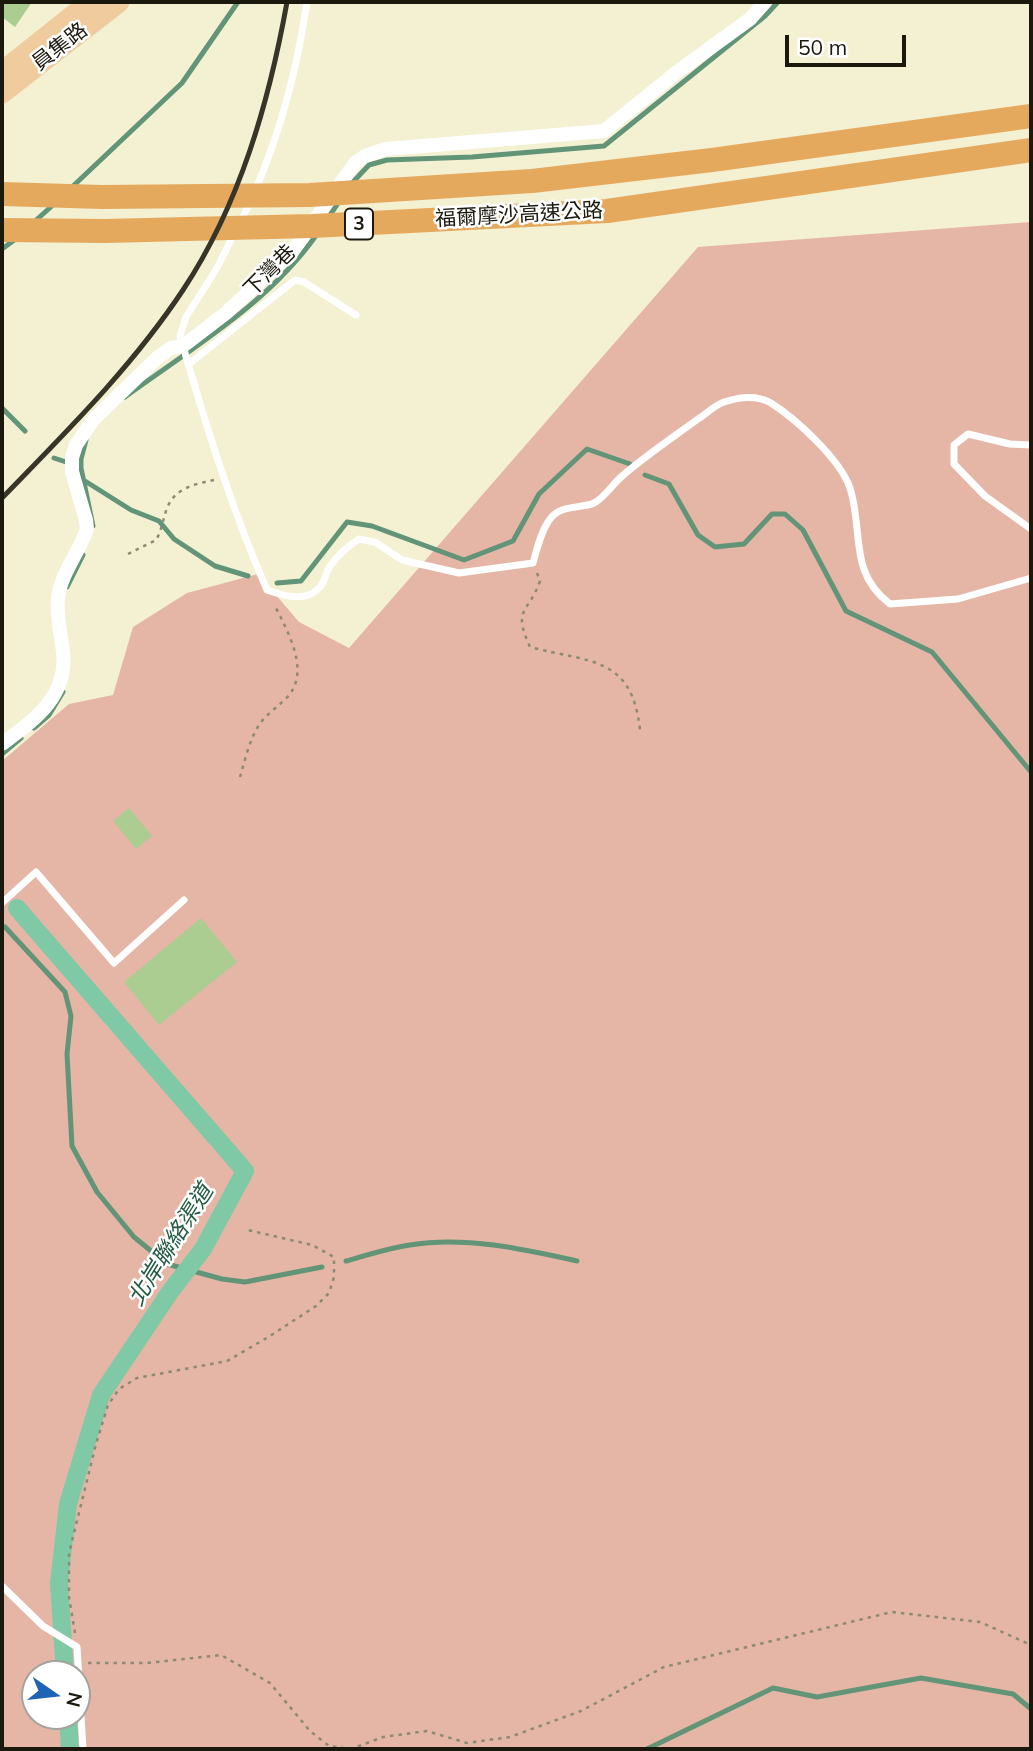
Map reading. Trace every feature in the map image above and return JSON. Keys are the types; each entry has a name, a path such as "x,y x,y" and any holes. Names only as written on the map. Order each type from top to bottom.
{"highway":[{"name":"福爾摩沙高速公路","path":"2,194 102,197 310,195 532,181 712,160 1031,116"},
{"name":"福爾摩沙高速公路","path":"2,230 106,231 312,226 607,211 1031,150"}],"main road":[{"name":"員集路","path":"2,72 90,2"},
{"name":"員集路","path":"2,93 119,2"}],"street":[{"name":"下灣巷","path":"2,744 45,710 55,697 61,681 63,657 57,612 58,596 87,529 72,465 76,445 93,420 158,358 171,348 183,346 226,313 292,252 346,173 365,156 386,149 604,131 677,72 750,19 765,2"}],"lane":[{"path":"307,2 291,88 272,145 248,207 217,268 182,326 180,336 224,478 247,545 267,590 287,597 305,597 320,588 330,567 346,548 359,539 375,542 402,560 459,573 533,563 551,516 573,506 595,503 621,477 722,402 752,397 768,402 786,415 838,465 852,495 860,561 865,576 880,596 890,604 958,599 1031,578"},
{"path":"189,364 295,280 304,282 356,315"},
{"path":"1031,445 1010,444 968,434 954,445 954,464 985,496 1031,529"},
{"path":"2,903 36,872 114,963 184,900"},
{"path":"2,1586 43,1626 77,1647 78,1660"},
{"path":"82,1730 83,1749"}],"path":[{"path":"128,554 151,544 161,530 173,498 186,488 224,478"},
{"path":"533,563 540,581 536,593 523,610 521,621 530,647 607,666 622,677 638,709 640,730"},
{"path":"240,777 250,742 260,724 291,692 298,666 286,628 267,590"},
{"path":"77,1647 69,1597 69,1553 108,1405 119,1390 137,1378 227,1361 316,1306 333,1285 334,1257 312,1245 248,1230"},
{"path":"91,1663 147,1663 221,1655 270,1683 310,1731 329,1746 351,1749 383,1737 427,1731 467,1743 510,1737 581,1711 664,1667 892,1612 980,1622 1031,1645"}],"shaded area":[{"path":"1031,222 1031,1749 2,1749 2,761 69,704 113,695 133,627 187,593 258,574 299,622 349,648 698,247"}],"building":[{"path":"2,2 32,2 15,27 2,17"},
{"path":"129,808 152,836 136,849 113,821"},
{"path":"201,918 237,962 159,1025 124,982"}],"waterway":[{"path":"71,188 182,83 238,2"},
{"path":"352,183 369,165 387,160 472,157 604,146 765,16 778,2"},
{"path":"328,218 340,200"},
{"path":"34,222 53,205"},
{"path":"125,397 253,303 298,259 317,234"},
{"path":"2,249 17,238"},
{"path":"2,408 25,431"},
{"path":"86,440 81,468 93,526"},
{"path":"277,583 301,581 347,522 372,526 464,560 513,541 539,494 587,449 630,464"},
{"path":"54,458 72,464"},
{"path":"645,475 669,484 698,535 715,547 744,544 772,514 785,514 803,530 846,611 932,652 1031,772"},
{"path":"85,481 131,510 159,521 174,539 215,566 248,576"},
{"path":"67,587 83,555"},
{"path":"34,728 49,715 63,692"},
{"path":"2,754 21,738"},
{"name":"北岸聯絡渠道","path":"17,908 245,1171 203,1249 170,1292 101,1395 68,1504 59,1583 64,1660"},
{"path":"5,927 65,992 71,1016 67,1054 72,1146 97,1192 134,1237 167,1264 222,1279 245,1282 322,1267"},
{"path":"346,1261 402,1246 452,1242 515,1248 577,1261"},
{"path":"647,1749 773,1688 817,1697 921,1678 1013,1694 1031,1709"},
{"name":"北岸聯絡渠道","path":"69,1730 70,1749"}],"railway":[{"path":"2,498 74,423 142,346 183,290 203,257 221,223 250,151 271,77 287,2"}]}
